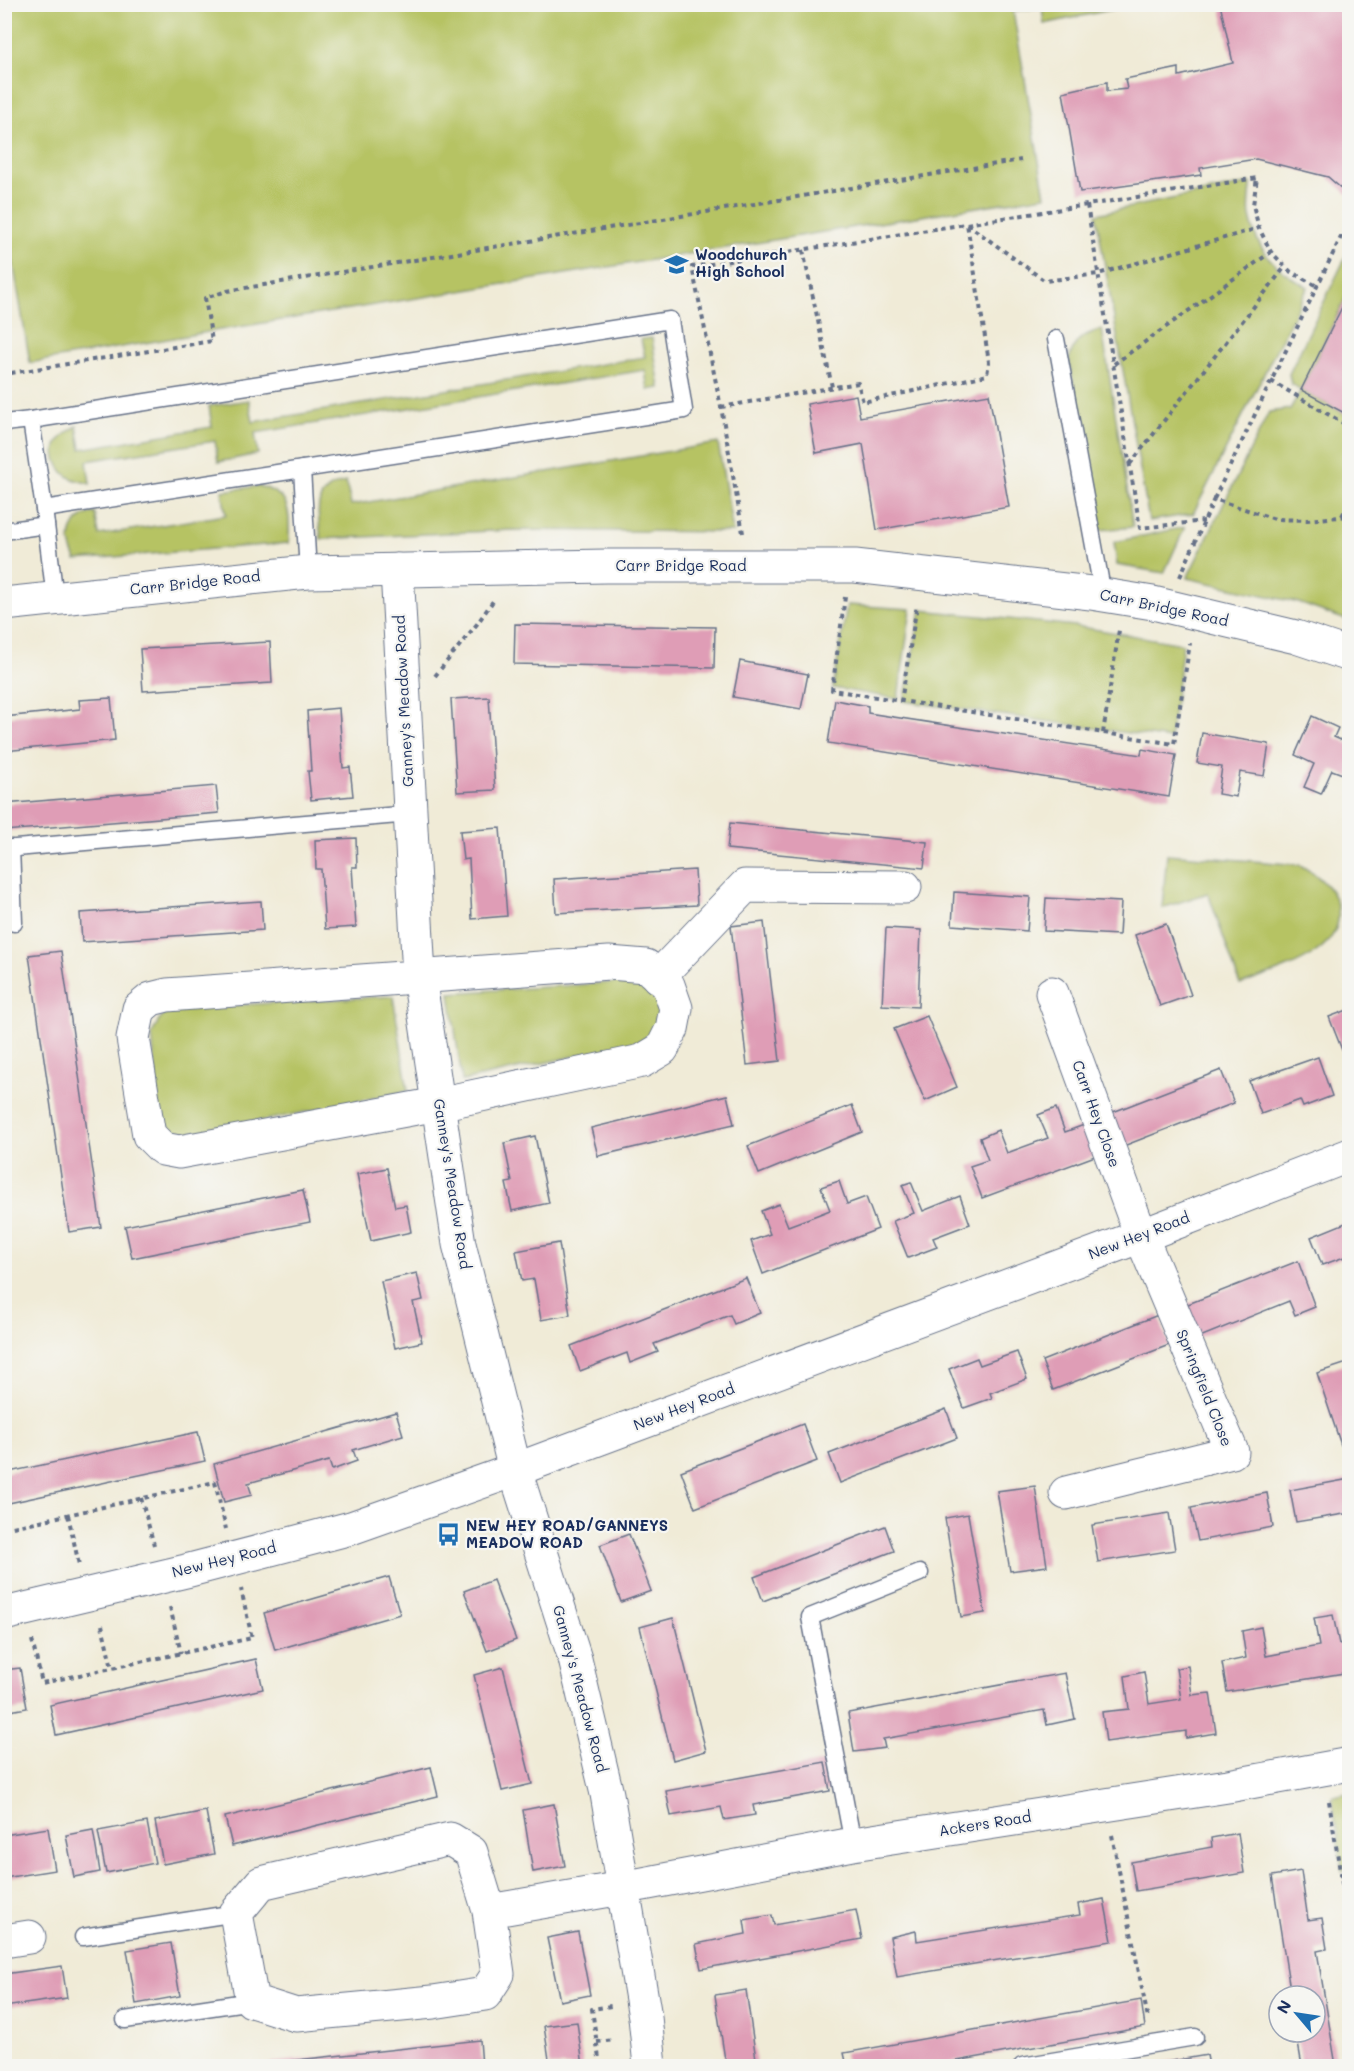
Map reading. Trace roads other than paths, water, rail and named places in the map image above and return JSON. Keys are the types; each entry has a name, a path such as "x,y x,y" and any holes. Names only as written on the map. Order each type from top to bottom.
{"street":[{"name":"Carr Bridge Road","path":"4,604 308,572 493,568 849,567 1126,599 1296,637 1350,655"},
{"name":"Ganney's Meadow Road","path":"397,570 419,976 459,1244 515,1470 575,1659 607,1794 643,2002 650,2067"},
{"path":"658,977 745,886 905,887"},
{"path":"609,963 646,966 658,977 668,985 676,1008 672,1029 662,1049 642,1061 438,1104 178,1152 163,1149 149,1135 133,1038 139,1009 151,999 167,995 609,963"},
{"name":"Carr Hey Close","path":"1052,993 1141,1236"},
{"name":"New Hey Road","path":"4,1614 351,1528 515,1470 1141,1236 1350,1155"},
{"name":"Springfield Close","path":"1066,1493 1232,1452 1141,1236"},
{"name":"Ackers Road","path":"622,1888 853,1844 1337,1767"},
{"path":"450,1839 471,1852 489,1911 498,1974 486,1994 433,2002 296,2015 252,2001 236,1913 261,1883 450,1839"},
{"path":"489,1911 622,1888"}],"lane":[{"path":"4,423 670,320 684,410 302,469 45,517 4,531"},
{"path":"1056,339 1126,599"},
{"path":"30,420 55,598"},
{"path":"302,469 308,572"},
{"path":"14,922 8,848 410,814"},
{"path":"853,1844 810,1617 920,1573"},
{"path":"83,1936 236,1913"},
{"path":"125,2020 252,2001"},
{"path":"1022,2067 1195,2037"}],"place":[{"name":"Woodchurch High School","path":"677,264"},
{"name":"NEW HEY ROAD/GANNEYS MEADOW ROAD","path":"448,1535"}]}
